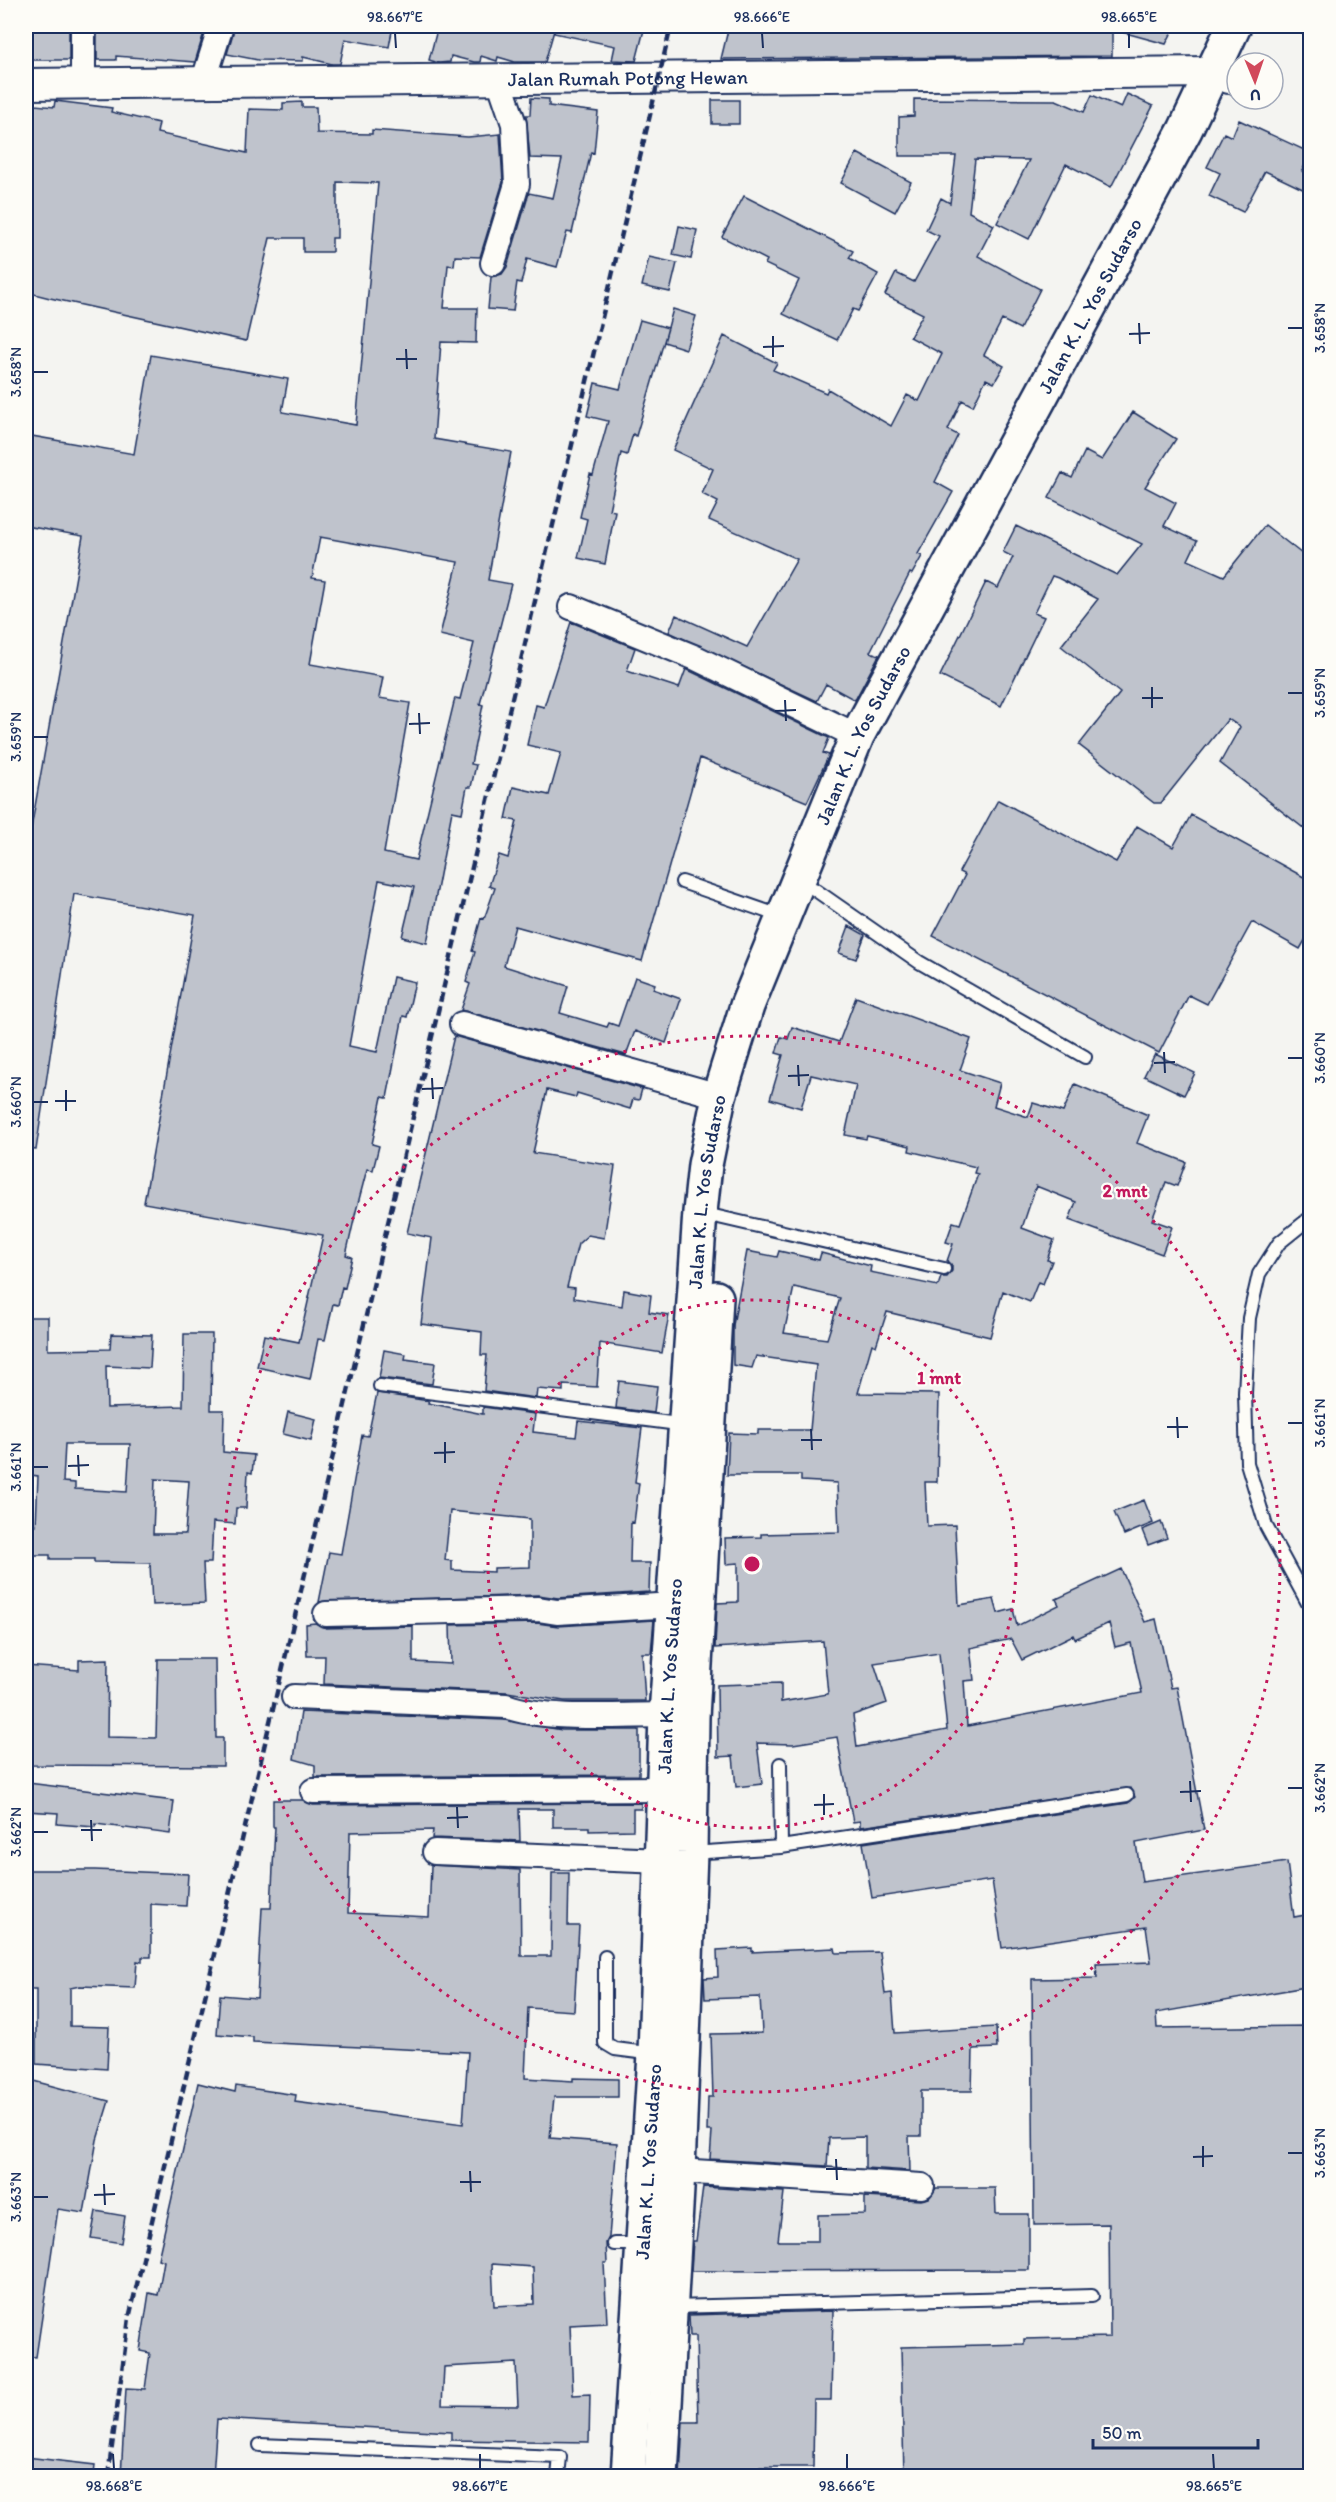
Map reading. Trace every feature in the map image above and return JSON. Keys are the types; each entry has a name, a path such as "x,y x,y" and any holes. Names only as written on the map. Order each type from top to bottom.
{"highway":[{"name":"Jalan K. L. Yos Sudarso","path":"661,2476 678,2171 676,1857 665,1788 666,1715 686,1425 710,1215 736,1106 763,1014 878,738 1196,147 1221,75 1234,26"},
{"name":"Jalan K. L. Yos Sudarso","path":"628,2476 629,2244 655,2054 692,1718 710,1215 705,1165 719,1096 747,1006 857,736 1185,130 1254,26"}],"street":[{"path":"83,26 83,84"},
{"path":"203,83 221,26"},
{"name":"Jalan Rumah Potong Hewan","path":"26,84 1221,75"},
{"path":"493,262 517,184 514,124 499,80"},
{"path":"571,607 696,658 857,736"},
{"path":"462,1024 719,1096"},
{"path":"326,1614 538,1609 556,1612 674,1605"},
{"path":"294,1697 506,1706 519,1711 595,1716 666,1715"},
{"path":"313,1791 665,1788"},
{"path":"435,1852 676,1857"},
{"path":"678,2171 922,2186"}],"lane":[{"path":"1302,26 1311,29"},
{"path":"682,882 783,917"},
{"path":"814,889 919,962 1085,1057"},
{"path":"710,1215 944,1269"},
{"path":"1311,1218 1279,1243 1259,1274 1248,1318 1245,1393 1247,1463 1266,1526 1311,1607"},
{"path":"380,1386 686,1425"},
{"path":"780,1764 781,1847"},
{"path":"676,1857 781,1847 1126,1795"},
{"path":"605,1957 605,2043 615,2049 655,2054"},
{"path":"670,2307 1092,2296"},
{"path":"260,2445 560,2457 558,2476"}],"building":[{"path":"26,26 69,26 69,60 26,60"},
{"path":"97,26 206,26 195,62 116,56 116,60 97,60"},
{"path":"235,26 393,26 389,47 345,39 340,64 332,64 303,57 303,61 258,60 227,54"},
{"path":"438,26 645,26 636,61 612,60 615,46 554,33 555,27 545,62 515,62 498,57 497,61 481,56 480,62 474,62 451,56 450,62 439,63 429,60"},
{"path":"729,26 1112,26 1112,56 721,59"},
{"path":"1118,26 1175,26 1166,44 1118,31"},
{"path":"1127,94 1153,106 1111,187 1066,164 1029,239 997,223 1029,160 975,159 969,212 994,225 978,256 1040,289 1020,329 1002,320 984,355 1004,366 994,383 986,379 973,406 962,400 948,430 958,435 935,482 953,492 918,554 922,556 912,574 910,573 870,652 879,655 855,700 826,684 817,701 669,632 676,615 747,647 797,559 709,520 718,502 702,494 713,469 673,450 724,336 777,363 773,370 826,393 828,389 891,426 907,395 919,401 942,354 910,337 923,314 885,295 896,273 914,282 939,236 926,230 941,198 950,203 956,156 899,156 899,117 914,116 914,99 1056,100 1084,112 1092,95 1121,108"},
{"path":"531,98 549,99 549,106 598,112 594,153 591,152 572,233 567,232 557,267 527,259 521,283 517,282 513,311 488,309 491,277 502,274 507,267 529,193 553,198 562,159 530,158 526,115 530,115"},
{"path":"712,100 739,100 739,124 712,124"},
{"path":"55,101 112,108 111,112 159,123 157,133 247,153 249,109 283,110 283,103 302,102 302,107 316,107 317,133 372,134 372,130 468,137 500,134 503,182 480,257 455,256 454,266 448,265 444,308 477,308 476,343 441,342 434,439 511,452 488,580 511,584 480,704 483,705 471,764 476,765 471,787 467,787 462,813 452,811 427,943 402,937 414,887 379,880 349,1046 377,1052 393,977 415,982 407,1017 403,1016 387,1098 382,1097 372,1144 379,1146 373,1170 367,1169 356,1211 346,1255 352,1257 345,1288 342,1287 338,1305 333,1304 325,1340 318,1339 310,1379 257,1367 264,1335 299,1342 323,1235 144,1203 195,915 74,894 36,1150 26,1149 26,857 83,536 26,526 26,435 134,454 151,355 288,379 282,412 356,425 378,183 337,182 337,238 332,238 332,252 303,252 303,238 270,238 246,341 50,298 26,292 26,104 54,107","holes":["320,537 458,562 440,635 474,643 460,699 455,698 416,860 384,853 410,703 379,698 383,677 310,664 325,580 312,578"]},
{"path":"1239,120 1311,153 1302,171 1311,175 1311,193 1265,171 1243,212 1209,196 1220,173 1207,167 1224,133 1232,137"},
{"path":"857,153 911,182 895,212 841,183"},
{"path":"744,196 853,251 849,258 878,274 858,311 853,309 837,340 783,314 799,280 765,264 767,260 722,237"},
{"path":"679,226 697,230 691,259 673,255"},
{"path":"649,257 677,263 670,292 642,286"},
{"path":"673,309 696,316 686,349 664,342"},
{"path":"640,320 668,328 636,436 633,434 627,455 621,453 609,510 615,511 605,564 578,558 587,519 580,517 590,474 593,475 608,421 587,416 595,383 620,389"},
{"path":"1133,412 1176,439 1145,487 1176,503 1164,526 1197,541 1188,560 1224,576 1265,525 1311,561 1311,834 1220,763 1240,727 1228,719 1161,803 1154,803 1079,745 1120,693 1061,646 1098,599 1058,578 1052,576 1034,613 1044,617 1001,706 940,676 986,582 998,588 1013,557 1003,552 1016,526 1117,575 1142,544 1049,498 1062,473 1072,478 1085,451 1102,460"},
{"path":"571,622 635,648 627,671 679,688 686,669 829,738 823,753 829,755 807,802 700,758 642,961 515,926 504,966 568,986 560,1013 607,1027 609,1023 618,1026 635,977 655,984 653,989 681,999 666,1043 635,1031 626,1055 461,1010 470,984 466,982 475,952 472,951 481,918 484,919 495,888 489,886 499,855 508,858 517,821 506,819 513,787 549,795 561,753 527,745 536,705 544,707"},
{"path":"998,800 1116,862 1137,826 1173,847 1191,815 1311,881 1311,930 1300,949 1252,922 1207,1004 1189,995 1159,1053 933,936 965,875 959,872"},
{"path":"849,926 865,935 856,959 839,953"},
{"path":"856,997 971,1039 960,1070 1000,1083 994,1106 1028,1117 1033,1103 1063,1112 1075,1084 1148,1115 1137,1143 1186,1162 1177,1186 1166,1182 1152,1220 1172,1227 1162,1254 1069,1220 1076,1202 1036,1186 1022,1228 1054,1240 1047,1260 1052,1261 1043,1284 1038,1282 1030,1302 1003,1291 990,1337 887,1312 876,1346 872,1344 858,1393 939,1394 937,1482 925,1482 927,1526 955,1525 959,1605 994,1599 998,1613 1013,1609 1017,1626 1059,1605 1056,1599 1121,1569 1145,1622 1156,1619 1171,1688 1177,1687 1204,1830 1136,1843 1142,1882 1287,1862 1294,1917 1311,1914 1311,1986 1156,2013 1157,2028 1311,2026 1311,2476 904,2476 901,2347 1024,2344 1024,2339 1110,2337 1109,2224 1034,2225 1032,1979 1097,1978 1096,1964 1151,1962 1146,1927 1002,1948 992,1880 872,1898 863,1843 1128,1803 1135,1797 1131,1788 860,1827 860,1821 853,1822 837,1737 793,1744 757,1743 762,1784 736,1787 733,1756 718,1757 717,1685 781,1683 781,1702 828,1694 823,1641 715,1648 717,1603 738,1602 738,1563 726,1564 725,1538 761,1537 761,1534 839,1532 837,1483 801,1481 801,1475 727,1475 729,1433 758,1434 758,1430 810,1430 816,1365 756,1356 752,1368 733,1365 733,1325 747,1251 777,1257 779,1251 819,1260 821,1253 871,1266 870,1272 938,1286 941,1277 947,1277 952,1271 952,1266 947,1261 953,1244 946,1242 953,1222 960,1224 978,1174 974,1173 976,1167 909,1151 910,1146 867,1136 866,1139 845,1135 856,1085 811,1075 801,1108 770,1099 783,1055 776,1053 781,1037 788,1039 792,1027 839,1042","holes":["794,1287 840,1298 827,1339 784,1333","1109,1623 1115,1647 1131,1643 1142,1693 967,1726 964,1681 974,1680 970,1648 1011,1639 1022,1660 1073,1635 1075,1639","939,1653 947,1730 857,1747 853,1715 887,1703 874,1663"]},
{"path":"454,1036 642,1089 639,1100 633,1099 630,1109 577,1093 576,1097 547,1090 533,1153 615,1166 604,1238 588,1235 578,1244 567,1287 575,1288 574,1298 622,1306 624,1290 651,1295 649,1312 669,1315 662,1353 600,1343 597,1387 563,1385 563,1391 537,1389 536,1398 484,1391 487,1355 481,1355 482,1332 421,1324 432,1238 407,1233"},
{"path":"1155,1054 1195,1073 1184,1095 1144,1076"},
{"path":"26,1317 48,1317 48,1350 110,1349 111,1334 152,1335 150,1368 106,1366 107,1408 183,1406 184,1334 212,1334 211,1410 224,1410 223,1452 254,1455 252,1473 248,1472 246,1508 236,1508 235,1524 213,1522 211,1563 203,1563 205,1603 152,1605 150,1563 94,1562 94,1559 50,1559 50,1555 26,1555 26,1526 36,1526 38,1476 31,1475 31,1470 26,1469 28,1396 26,1396","holes":["65,1444 130,1444 127,1492 75,1489 75,1483 63,1482","155,1479 189,1481 185,1534 153,1534"]},
{"path":"384,1350 406,1354 405,1359 435,1363 432,1384 379,1378"},
{"path":"619,1381 657,1386 654,1413 616,1408"},
{"path":"377,1393 429,1401 428,1403 483,1414 483,1407 535,1414 533,1432 576,1437 578,1421 642,1428 635,1482 639,1483 634,1523 631,1522 630,1563 650,1563 649,1592 558,1598 538,1595 319,1602 329,1552 341,1554 362,1435 368,1436","holes":["450,1511 530,1519 530,1567 494,1568 494,1572 452,1570 452,1561 445,1560"]},
{"path":"288,1412 316,1419 311,1441 283,1434"},
{"path":"1144,1500 1153,1523 1124,1535 1114,1512"},
{"path":"1161,1522 1167,1538 1148,1545 1142,1530"},
{"path":"654,1620 651,1653 642,1653 645,1701 564,1701 507,1692 324,1684 325,1656 307,1656 306,1624 315,1623 326,1628 413,1626 413,1662 451,1664 450,1625 537,1623 558,1626"},
{"path":"108,1659 107,1737 156,1738 158,1659 215,1659 216,1738 223,1738 223,1766 30,1765 30,1760 26,1759 26,1666 79,1670 79,1660"},
{"path":"301,1712 504,1720 562,1730 639,1730 639,1775 315,1777 315,1765 294,1759"},
{"path":"28,1783 174,1801 170,1834 96,1824 95,1827 57,1824 58,1813 26,1811"},
{"path":"273,1800 303,1800 313,1805 641,1803 641,1809 633,1809 633,1830 589,1831 589,1827 553,1827 553,1809 519,1809 520,1841 432,1838 433,1830 350,1832 348,1913 429,1917 431,1865 520,1870 521,1956 551,1956 552,1873 569,1873 568,1926 579,1926 574,2011 528,2008 525,2078 573,2081 573,2078 618,2079 618,2097 554,2097 550,2138 617,2143 609,2237 606,2243 607,2263 604,2263 607,2323 570,2325 573,2395 590,2394 589,2442 451,2440 451,2432 217,2419 213,2476 121,2476 126,2388 145,2389 150,2353 140,2351 149,2293 158,2295 164,2261 158,2259 198,2083 235,2092 236,2086 296,2095 295,2102 463,2124 468,2052 253,2042 253,2037 217,2034 220,1995 257,1998 262,1908 271,1908 275,1827 273,1827","holes":["492,2264 533,2267 534,2304 494,2306","516,2363 518,2406 442,2405 444,2367"]},
{"path":"26,1870 188,1874 186,1906 151,1904 151,1957 142,1957 142,1962 137,1961 135,1988 80,1986 70,1988 70,2026 109,2027 107,2069 36,2064 36,1989 28,1989 26,1960"},
{"path":"752,1948 752,1952 835,1948 836,1953 880,1952 885,1994 892,1993 895,2033 996,2027 997,2048 973,2049 972,2091 921,2091 921,2136 909,2136 910,2171 865,2168 865,2137 829,2138 827,2166 710,2159 712,2131 707,2131 708,2097 713,2097 711,2034 762,2033 760,1997 705,1999 704,1978 718,1977 717,1950"},
{"path":"26,2079 109,2101 97,2140 84,2213 58,2209 36,2357 26,2356"},
{"path":"703,2187 784,2192 778,2241 818,2241 818,2215 865,2214 865,2197 921,2200 929,2198 936,2188 995,2188 996,2214 1029,2214 1029,2270 691,2271 693,2241 696,2241"},
{"path":"96,2211 125,2216 121,2243 91,2238"},
{"path":"833,2311 831,2400 814,2400 813,2467 760,2467 760,2476 680,2476 683,2422 698,2422 696,2336 690,2336 689,2315"},
{"path":"26,2457 95,2465 94,2476 26,2476"}],"railway":[{"path":"108,2476 129,2318 671,26"}]}
